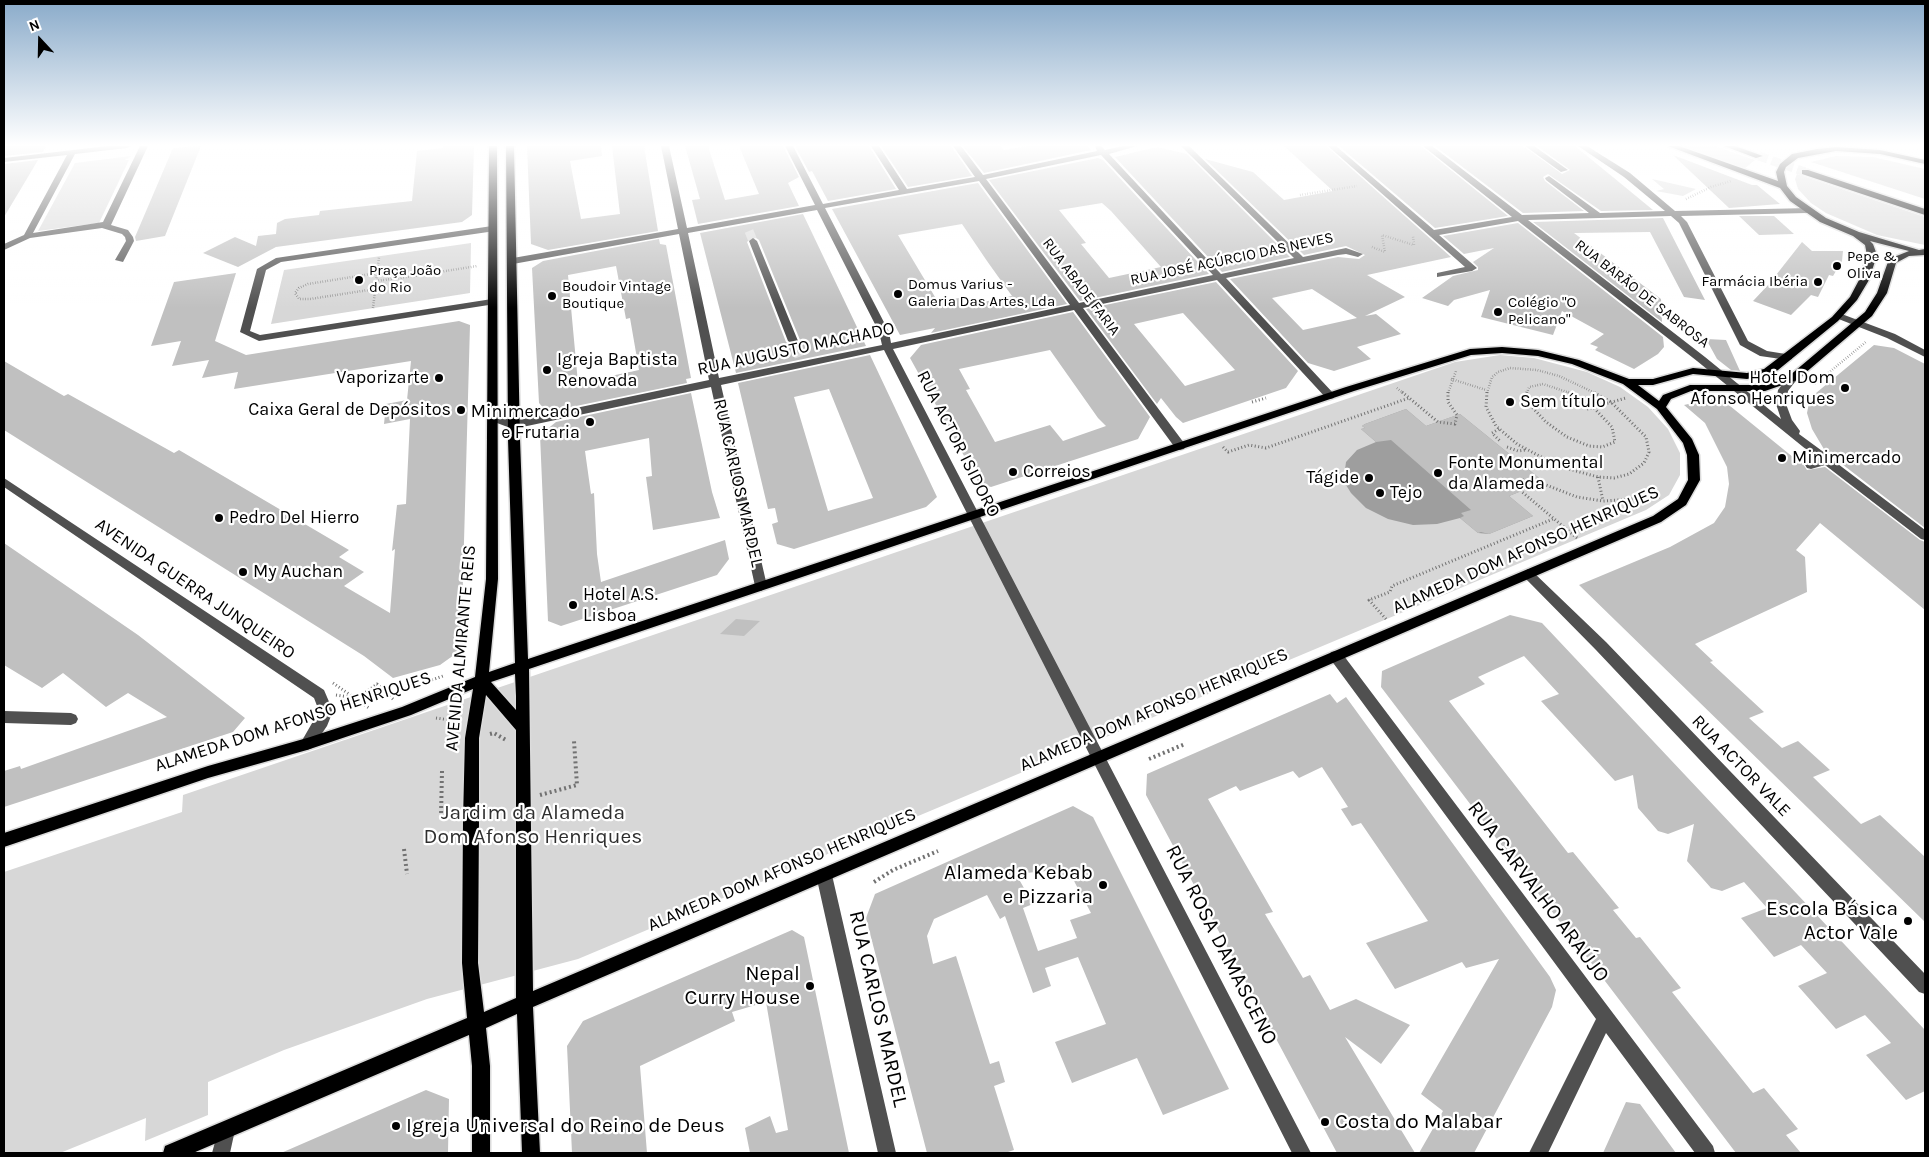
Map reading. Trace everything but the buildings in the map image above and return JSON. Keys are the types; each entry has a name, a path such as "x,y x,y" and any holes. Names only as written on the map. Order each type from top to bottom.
{"main road":[{"name":"AVENIDA ALMIRANTE REIS","path":"481,1153 481,1066 470,963 472,738 482,680 492,579 492,200"},
{"path":"511,200 514,424 523,666 524,1003 532,1153"},
{"path":"1794,200 1807,210 1856,234 1890,245 1925,252"},
{"path":"1893,200 1925,212"},
{"path":"1627,382 1653,382 1693,371 1735,376 1756,375 1774,368 1839,316 1859,290 1872,255 1869,244 1856,234"},
{"path":"1662,407 1667,396 1690,388 1765,388 1793,378 1859,324 1877,304 1892,261 1906,254 1925,252"},
{"path":"492,264 513,261"},
{"name":"ALAMEDA DOM AFONSO HENRIQUES","path":"4,840 208,772 307,744 406,711 482,680 523,666 1448,358 1486,350 1520,351 1556,357 1627,382 1662,407 1680,429 1693,455 1694,480 1690,492 1671,511 1589,548 172,1153"},
{"path":"482,680 523,728"}],"street":[{"path":"28,236 46,200"},
{"path":"104,226 108,222 118,200"},
{"name":"RUA CARLOS MARDEL","path":"677,200 715,382 761,586"},
{"name":"RUA ACTOR ISIDORO","path":"816,200 884,332 887,346 1099,757"},
{"path":"513,261 853,200"},
{"name":"RUA ABADE FARIA","path":"997,200 1180,446"},
{"path":"1148,200 1330,396"},
{"path":"1239,200 1301,260"},
{"path":"1394,200 1472,268 1440,274"},
{"name":"RUA BARÃO DE SABROSA","path":"1496,200 1925,536"},
{"path":"1577,200 1598,216"},
{"path":"1659,200 1682,222 1744,343 1764,354 1788,356"},
{"path":"1412,231 1430,231 1519,218 1807,210"},
{"path":"745,220 749,231"},
{"path":"4,247 28,236 104,226 125,232 129,237 130,241 120,260"},
{"path":"492,230 279,260 262,269 245,332 259,338 492,302"},
{"path":"753,241 793,341"},
{"name":"RUA JOSÉ ACÚRCIO DAS NEVES","path":"1077,307 1346,251 1358,254"},
{"name":"RUA AUGUSTO MACHADO","path":"493,418 514,424 715,382 800,360 887,346 1077,307"},
{"path":"1839,316 1891,336 1925,354"},
{"name":"RUA BARÃO DE SABROSA","path":"1793,378 1783,390 1781,397 1783,412 1794,430 1813,448"},
{"path":"1811,465 1829,460"},
{"name":"AVENIDA GUERRA JUNQUEIRO","path":"7,489 319,694 326,711"},
{"name":"RUA ACTOR VALE","path":"1528,574 1601,646 1925,986"},
{"name":"RUA CARVALHO ARAÚJO","path":"1336,656 1706,1153"},
{"path":"307,744 322,722 326,711"},
{"path":"4,717 71,719"},
{"name":"RUA ROSA DAMASCENO","path":"1099,757 1302,1153"},
{"name":"RUA CARLOS MARDEL","path":"824,874 887,1153"},
{"path":"1538,1153 1605,1018"},
{"path":"221,1153 226,1130"}],"path":[{"path":"1664,204 1685,200"},
{"name":"RUA JOSÉ ACÚRCIO DAS NEVES","path":"1358,254 1354,241 1385,252 1382,235 1414,245 1412,231"},
{"path":"371,320 381,245"},
{"path":"376,281 477,266"},
{"path":"375,289 304,300 298,298 295,293 299,288 308,284 377,274"},
{"path":"1815,384 1865,342"},
{"path":"1385,378 1438,422 1455,424 1457,415 1448,402 1447,395 1451,379 1460,366 1486,350"},
{"path":"1510,368 1523,369 1571,380 1611,402 1641,430 1648,444 1648,452 1644,463 1635,471 1614,478 1598,477 1558,466 1525,450 1499,429 1488,413 1487,390 1494,374 1510,368"},
{"path":"1451,379 1487,390"},
{"path":"1543,384 1556,386 1594,407 1614,431 1616,440 1613,444 1598,447 1584,444 1550,424 1528,402 1526,393 1529,387 1543,384"},
{"path":"1587,409 1643,392"},
{"path":"1252,402 1266,398"},
{"path":"1228,452 1249,445 1266,448 1410,398"},
{"path":"1499,429 1492,431 1492,433 1501,442"},
{"path":"1508,447 1518,451 1525,450"},
{"path":"1598,477 1603,501"},
{"path":"1589,548 1521,491 1523,480 1541,483 1578,497 1603,501 1649,500 1690,492"},
{"path":"1397,630 1369,600 1390,592 1392,586 1553,520"},
{"path":"389,695 443,676"},
{"path":"326,711 338,702 358,698 377,684 406,711"},
{"path":"524,799 577,785 574,741"},
{"path":"1149,759 1185,744"},
{"path":"442,771 442,805"},
{"path":"404,849 408,874"},
{"path":"874,882 893,870 938,851"}],"green space":[{"path":"55,200 110,200 99,223 38,231"},
{"path":"1808,200 1874,200 1925,217 1925,245 1877,235 1826,213"},
{"path":"471,243 470,293 271,324 284,270"},
{"name":"Jardim da Alameda Dom Afonso Henriques","path":"1500,355 1534,358 1587,372 1620,387 1648,407 1668,429 1680,453 1680,475 1669,495 1646,510 578,959 427,999 284,1050 208,1082 208,1115 145,1141 146,1118 60,1153 4,1153 4,872 182,812 183,795 1455,362"}],"shaded area":[{"name":"Fonte Monumental da Alameda","path":"1406,409 1426,426 1460,414 1544,482 1509,496 1533,516 1489,534 1478,533 1460,518 1437,524 1413,525 1388,519 1366,508 1346,485 1344,477 1346,462 1357,450 1376,442 1361,429 1365,428 1362,426"}],"tunnel":[{"path":"749,231 753,241"},
{"path":"793,341 799,357"}],"place":[{"name":"Pepe & Oliva","path":"1837,266"},
{"name":"Praça João do Rio","path":"359,280"},
{"name":"Farmácia Ibéria","path":"1818,282"},
{"name":"Domus Varius - Galeria Das Artes, Lda","path":"898,294"},
{"name":"Boudoir Vintage Boutique","path":"552,296"},
{"name":"Colégio \"O Pelicano\"","path":"1498,312"},
{"name":"Igreja Baptista Renovada","path":"547,370"},
{"name":"Vaporizarte","path":"439,378"},
{"name":"Hotel Dom Afonso Henriques","path":"1845,388"},
{"name":"Sem título","path":"1510,402"},
{"name":"Caixa Geral de Depósitos","path":"461,410"},
{"name":"Minimercado e Frutaria","path":"590,422"},
{"name":"Minimercado","path":"1782,458"},
{"name":"Correios","path":"1013,472"},
{"name":"Fonte Monumental da Alameda","path":"1438,473"},
{"name":"Tágide","path":"1369,478"},
{"name":"Tejo","path":"1380,493"},
{"name":"Pedro Del Hierro","path":"219,518"},
{"name":"My Auchan","path":"243,572"},
{"name":"Hotel A.S. Lisboa","path":"573,605"},
{"name":"Alameda Kebab e Pizzaria","path":"1103,885"},
{"name":"Escola Básica Actor Vale","path":"1908,921"},
{"name":"Nepal Curry House","path":"810,986"},
{"name":"Costa do Malabar","path":"1325,1122"},
{"name":"Igreja Universal do Reino de Deus","path":"396,1126"}]}
